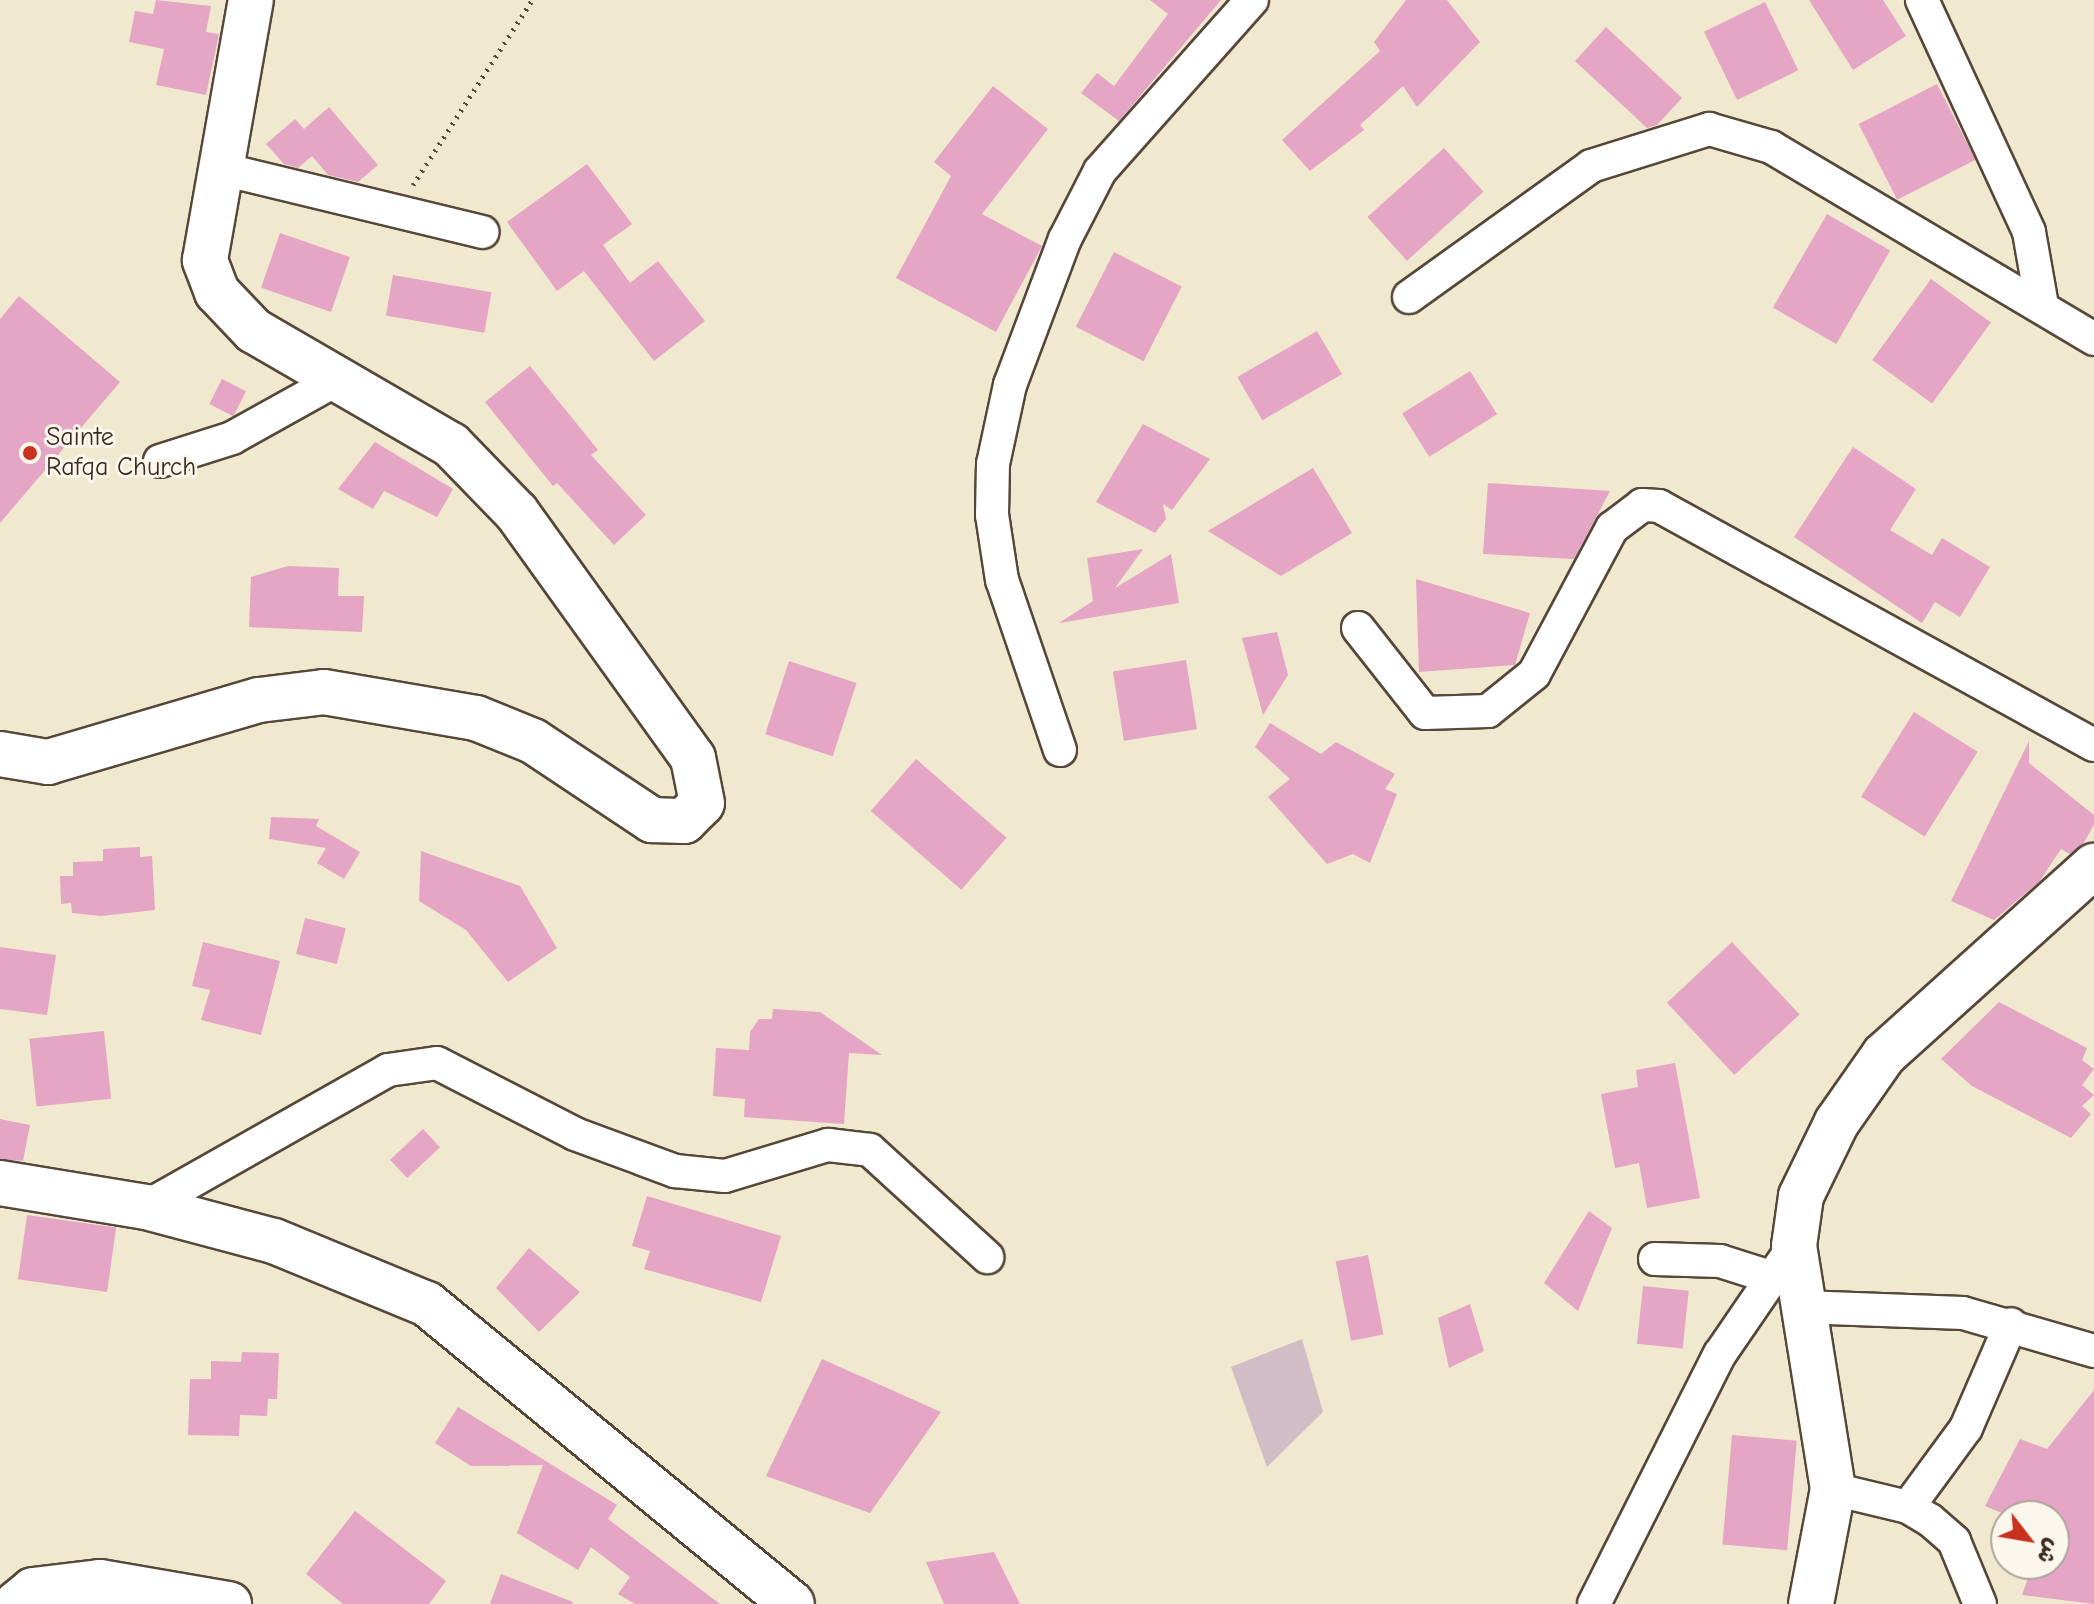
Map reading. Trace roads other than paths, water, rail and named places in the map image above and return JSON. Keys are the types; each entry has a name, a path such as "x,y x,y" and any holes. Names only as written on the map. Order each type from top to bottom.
{"street":[{"path":"0,754 48,762 259,700 324,692 476,718 533,741 652,820 670,825 694,814 705,788 693,758 516,512 451,445 254,331 217,292 205,260 251,0"},
{"path":"1060,750 1002,580 992,515 993,464 1010,385 1065,239 1100,171 1252,0"},
{"path":"1922,0 2029,232 2042,306"},
{"path":"1409,297 1591,166 1709,129 1771,147 2094,339"},
{"path":"222,169 483,232"},
{"path":"160,461 232,438 336,380"},
{"path":"1358,628 1425,713 1488,711 1534,674 1612,528 1642,505 1659,506 2094,745"},
{"path":"1811,1604 1833,1489 1831,1445 1789,1277 1801,1196 1817,1158 1884,1055 2094,866"},
{"path":"146,1207 364,1082 409,1062 437,1063 575,1134 675,1171 725,1176 828,1145 870,1150 987,1257"},
{"path":"0,1183 146,1207 318,1256 427,1304 792,1604"},
{"path":"1655,1259 1720,1261 1914,1307 2011,1324 2094,1351"},
{"path":"1594,1604 1720,1354 1789,1277"},
{"path":"1908,1507 1966,1428 2011,1324"},
{"path":"1833,1489 1908,1507 1954,1541 1980,1604"},
{"path":"16,1604 33,1590 100,1582 229,1604"}],"place":[{"name":"Sainte Rafqa Church","path":"30,453"}]}
